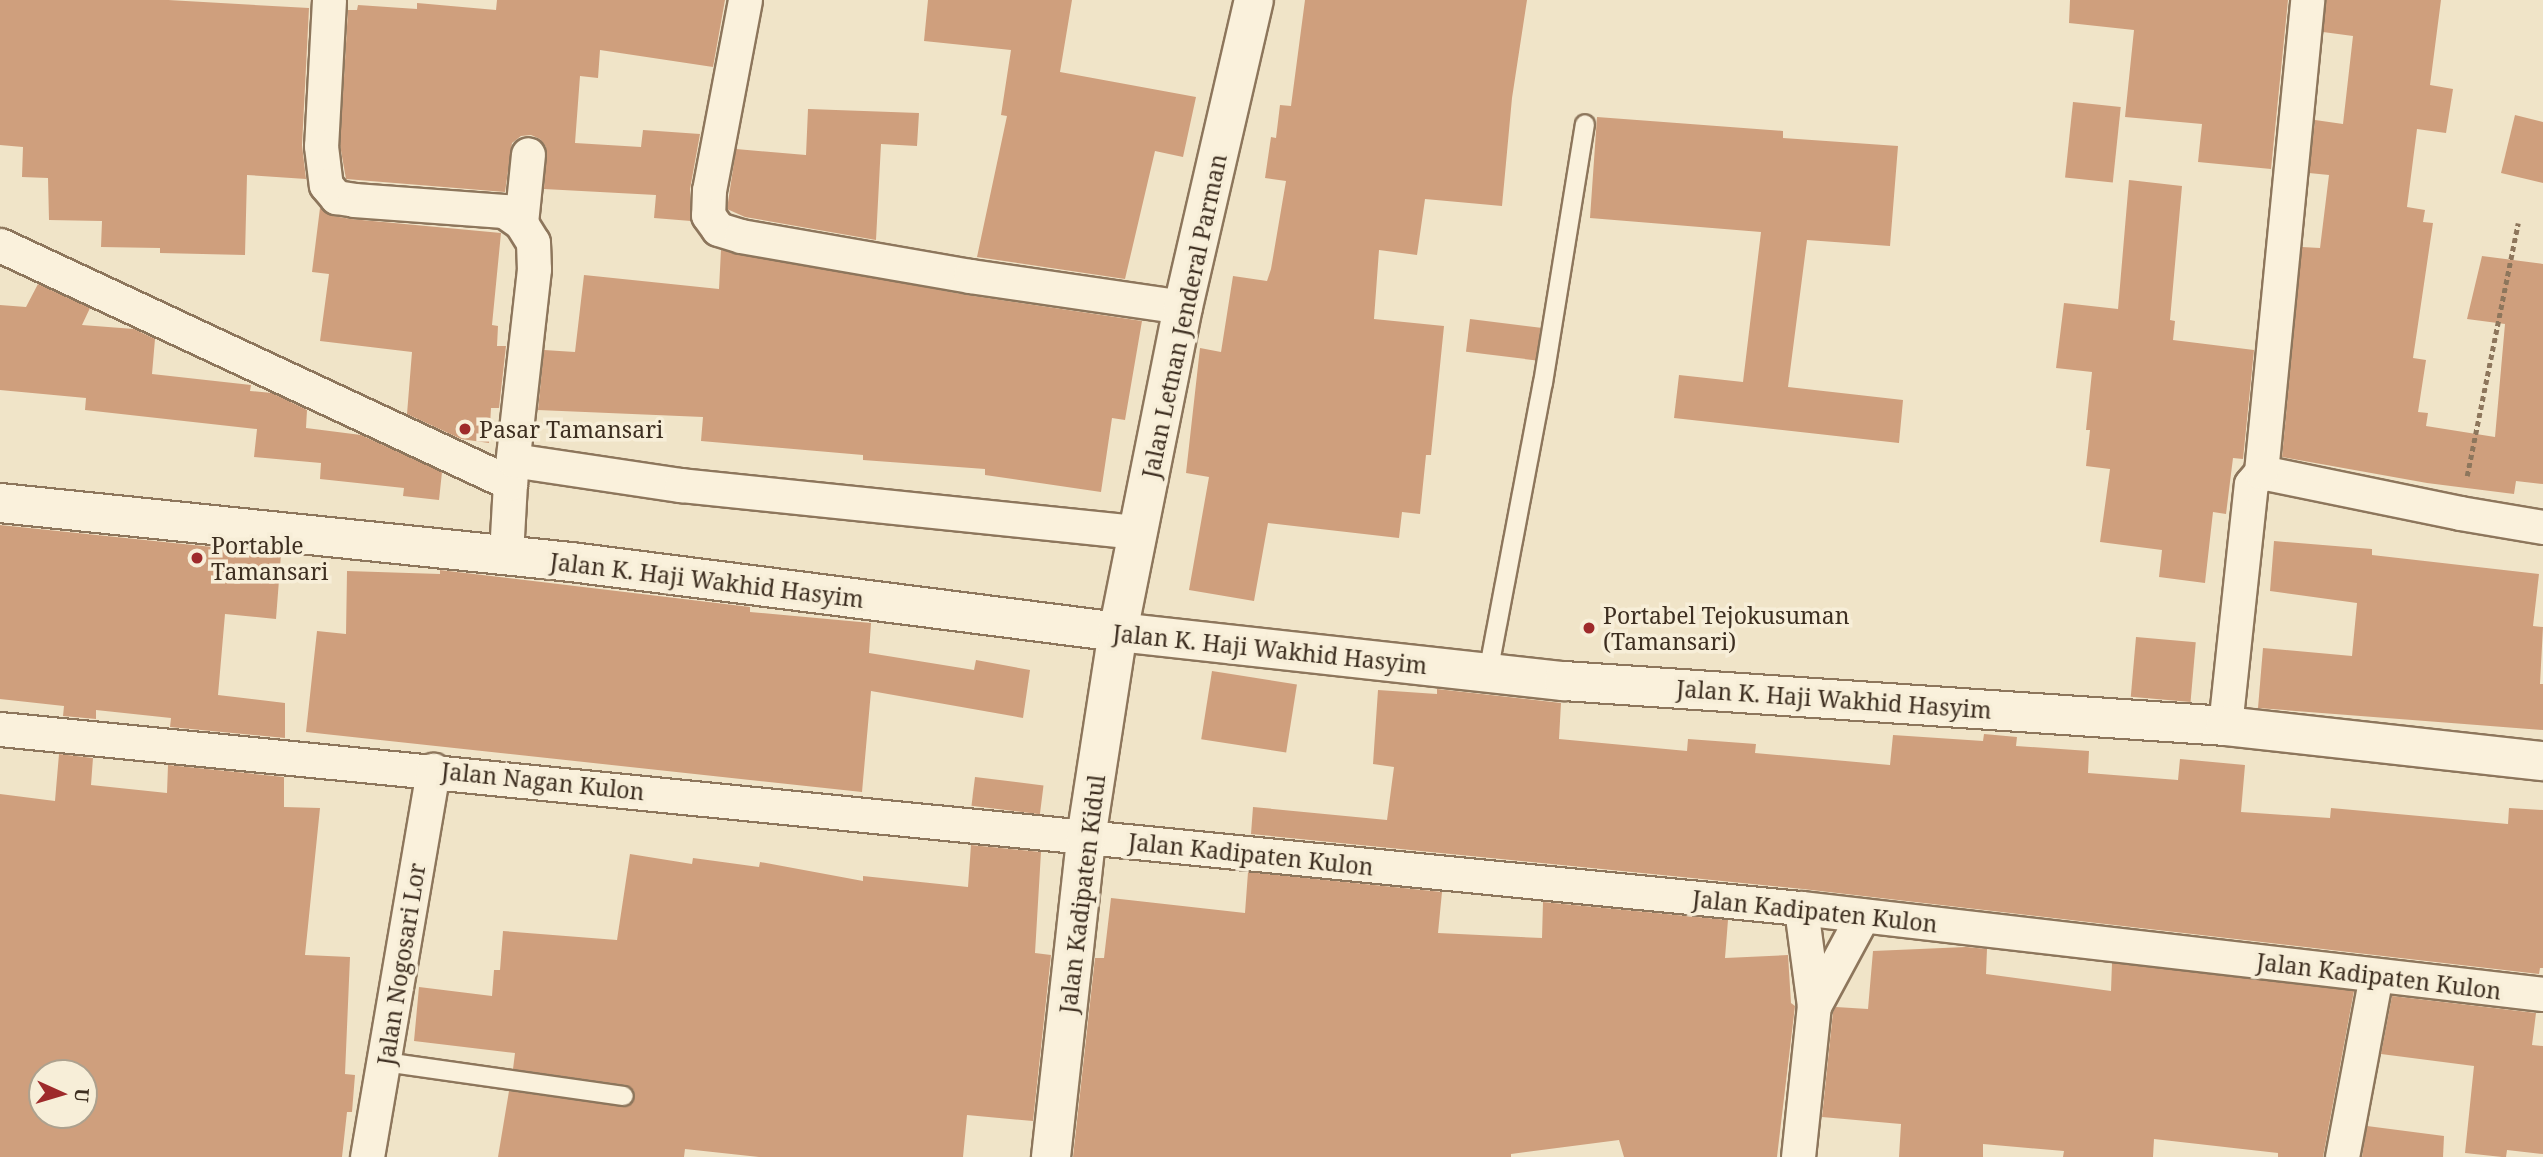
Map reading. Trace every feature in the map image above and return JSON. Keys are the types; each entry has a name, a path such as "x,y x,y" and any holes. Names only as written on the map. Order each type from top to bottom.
{"main road":[{"name":"Jalan Letnan Jenderal Parman","path":"1118,632 1183,307 1254,0"},
{"name":"Jalan K. Haji Wakhid Hasyim","path":"0,503 506,555 1118,632 1564,681 2225,726 2543,761"},
{"name":"Jalan Kadipaten Kidul","path":"1051,1157 1086,838 1118,632"}],"street":[{"path":"329,0 321,145 326,185 337,197 504,211 521,223 533,242 534,269 511,472 506,555"},
{"path":"745,0 709,190 708,215 718,229 741,236 970,276 1183,307"},
{"path":"2225,726 2251,484 2261,472 2307,0"},
{"path":"521,223 528,155"},
{"path":"0,245 511,472 681,485 1138,533"},
{"path":"2261,472 2460,513 2543,527"},
{"name":"Jalan Nagan Kulon","path":"0,729 433,770 1086,838"},
{"name":"Jalan Nogosari Lor","path":"367,1157 433,770"},
{"name":"Jalan Kadipaten Kulon","path":"1086,838 1801,908 2543,994"},
{"path":"1798,1157 1814,1006 1801,908"},
{"path":"1814,1006 1863,915"},
{"path":"2342,1157 2376,976"}],"lane":[{"path":"1488,673 1543,383 1585,124"},
{"path":"385,1062 624,1096"}],"path":[{"path":"2460,513 2518,223"}],"building":[{"path":"0,0 168,0 309,8 302,145 306,179 247,175 245,255 160,253 160,248 101,247 102,221 49,220 48,178 22,177 23,147 0,145"},
{"path":"497,0 725,0 713,67 600,50 598,78 580,76 575,143 641,147 643,130 700,134 690,189 691,221 654,218 656,195 544,189 546,147 540,139 531,135 521,136 512,143 505,192 346,179 340,145 348,10 357,10 358,5 417,9 417,3 496,10"},
{"path":"928,0 1072,0 1060,72 1196,97 1183,157 1155,151 1125,279 977,257 1007,116 1001,115 1011,50 924,41"},
{"path":"1305,0 1527,0 1512,98 1502,206 1425,199 1417,255 1379,250 1374,319 1444,326 1431,455 1426,455 1420,514 1402,512 1399,538 1268,523 1254,601 1189,590 1209,477 1186,473 1200,348 1221,352 1233,276 1267,281 1271,269 1286,181 1265,178 1271,137 1276,138 1280,105 1291,106"},
{"path":"2070,0 2288,0 2271,169 2198,162 2202,124 2125,117 2134,30 2069,23"},
{"path":"2326,0 2441,0 2430,85 2453,89 2446,133 2417,129 2407,207 2425,210 2423,222 2433,223 2413,358 2426,360 2418,412 2428,413 2426,426 2495,437 2505,324 2467,319 2482,256 2543,264 2543,484 2516,481 2514,494 2427,483 2282,457 2302,247 2320,248 2329,175 2309,173 2315,120 2343,124 2353,36 2323,32"},
{"path":"2073,102 2121,107 2113,183 2065,178"},
{"path":"808,109 919,113 917,146 881,144 876,240 745,217 727,209 736,149 806,155"},
{"path":"2515,115 2543,122 2543,183 2501,173"},
{"path":"1597,117 1783,131 1783,138 1898,146 1890,246 1807,240 1788,387 1903,400 1899,443 1674,418 1679,375 1743,382 1761,232 1590,218"},
{"path":"2129,180 2182,186 2170,320 2175,321 2173,340 2254,350 2243,459 2233,458 2226,514 2213,512 2205,583 2159,577 2162,550 2100,542 2110,469 2086,466 2090,430 2086,430 2092,372 2056,368 2064,303 2118,309"},
{"path":"320,208 333,216 351,219 501,233 492,325 498,326 497,346 506,346 499,408 491,408 489,443 461,439 407,414 412,352 320,341 329,274 312,272"},
{"path":"721,250 967,295 1142,321 1125,420 1112,418 1101,492 985,475 985,469 863,460 863,455 701,441 703,417 538,410 544,350 575,352 584,275 719,289"},
{"path":"38,284 90,308 82,325 134,329 155,339 152,374 251,385 250,391 272,393 307,410 306,428 361,435 442,472 439,500 403,496 404,488 320,479 321,463 254,457 257,429 85,410 86,398 0,390 0,305 26,307"},
{"path":"1470,319 1540,328 1536,360 1466,352"},
{"path":"0,525 281,554 276,619 225,614 218,695 285,703 285,738 170,727 171,718 96,710 96,719 63,716 64,706 0,699"},
{"path":"2274,541 2372,549 2372,555 2539,574 2533,626 2543,627 2540,684 2543,684 2543,730 2258,708 2263,648 2352,656 2357,603 2270,591"},
{"path":"440,570 750,607 750,612 871,623 869,653 974,670 976,660 1030,670 1023,718 871,691 862,792 306,732 317,631 346,634 347,571 440,574"},
{"path":"2136,637 2196,642 2191,702 2131,697"},
{"path":"1212,671 1297,684 1286,753 1201,739"},
{"path":"1437,689 1561,703 1559,739 1687,751 1688,739 1756,744 1755,753 1890,765 1893,735 1983,741 1984,734 2017,737 2016,746 2089,751 2088,773 2178,780 2180,759 2245,765 2241,812 2330,818 2331,808 2508,824 2509,808 2543,810 2543,968 2540,968 2539,974 1803,889 1251,834 1253,807 1387,820 1394,767 1373,764 1378,690 1437,694"},
{"path":"59,754 93,758 91,785 167,793 168,765 284,777 284,807 320,808 305,955 350,957 345,1074 355,1075 352,1112 347,1112 342,1157 0,1157 0,794 55,801"},
{"path":"975,777 1043,785 1040,814 971,806"},
{"path":"971,845 1041,852 1035,953 1051,955 1033,1121 967,1115 963,1157 759,1157 685,1149 684,1157 498,1157 509,1091 623,1107 633,1102 634,1091 626,1085 513,1069 515,1053 414,1041 419,987 492,996 494,970 500,970 503,931 617,940 630,854 692,864 693,858 759,867 760,862 863,881 863,876 968,887"},
{"path":"1248,872 1442,892 1438,933 1542,938 1543,902 1728,920 1725,958 1788,955 1791,1003 1795,1006 1777,1157 1624,1157 1619,1140 1511,1154 1511,1157 1073,1157 1095,958 1104,958 1111,898 1245,913"},
{"path":"1966,947 1987,949 1986,974 2111,991 2112,963 2354,991 2323,1157 2278,1157 2278,1153 2154,1139 2153,1157 2063,1157 2064,1151 1983,1144 1983,1157 1899,1157 1901,1124 1822,1117 1833,1012 1836,1007 1868,1009 1873,951"},
{"path":"2392,996 2536,1013 2532,1045 2543,1046 2543,1154 2507,1150 2506,1157 2465,1153 2474,1066 2381,1054"},
{"path":"2367,1126 2444,1136 2443,1157 2362,1157"}],"place":[{"name":"Pasar Tamansari","path":"465,429"},
{"name":"Portable Tamansari","path":"197,558"},
{"name":"Portabel Tejokusuman (Tamansari)","path":"1589,628"}]}
